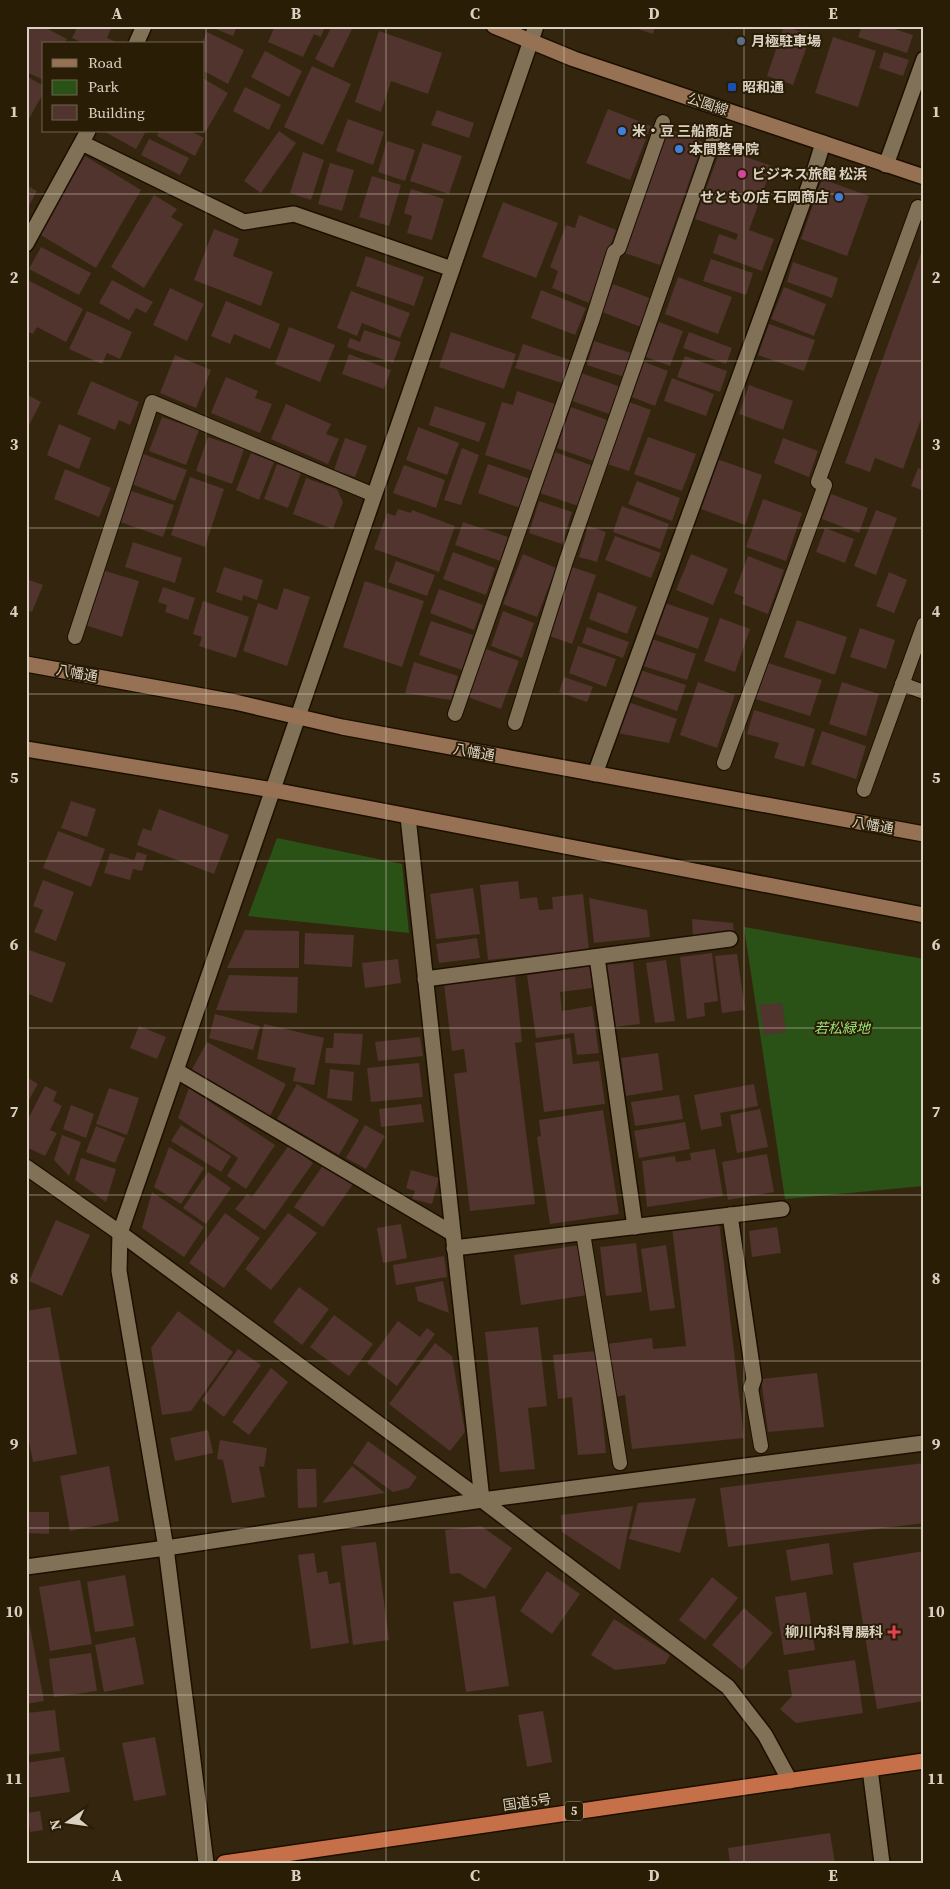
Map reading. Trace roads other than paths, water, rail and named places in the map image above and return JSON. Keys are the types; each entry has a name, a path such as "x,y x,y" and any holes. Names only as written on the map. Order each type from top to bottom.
{"highway":[{"name":"国道5号","path":"224,1863 924,1761"}],"street":[{"path":"137,42 144,26"},
{"name":"公園線","path":"494,26 583,62 924,177"},
{"path":"206,1863 166,1548 120,1271 120,1233 536,26"},
{"path":"886,165 924,59"},
{"path":"26,244 85,137 244,222 294,214 452,269"},
{"path":"595,774 823,143"},
{"name":"八幡通","path":"26,664 235,702 297,717 595,774 924,834"},
{"path":"27,749 273,790 924,915"},
{"path":"408,817 424,979 482,1500"},
{"path":"424,979 730,939"},
{"path":"597,957 634,1227"},
{"path":"177,1071 452,1233"},
{"path":"26,1167 120,1233 482,1500 728,1687 765,1735 790,1781"},
{"path":"454,1248 782,1208"},
{"path":"730,1215 754,1379 751,1388"},
{"path":"26,1567 166,1548 482,1500 924,1443"},
{"path":"870,1769 882,1863"}],"lane":[{"path":"455,714 589,330 614,252 619,248 663,122"},
{"path":"515,723 566,561 714,138"},
{"path":"724,763 825,485 818,482 918,207"},
{"path":"75,637 152,402 374,495"},
{"path":"864,790 924,624"},
{"path":"902,684 924,692"},
{"path":"583,1233 620,1463"},
{"path":"751,1388 761,1446"}],"place":[{"name":"月極駐車場","path":"741,41"},
{"name":"昭和通","path":"732,87"},
{"name":"米・豆 三船商店","path":"622,131"},
{"name":"本間整骨院","path":"679,149"},
{"name":"ビジネス旅館 松浜","path":"742,174"},
{"name":"せともの店 石岡商店","path":"839,197"},
{"name":"柳川内科胃腸科","path":"894,1632"}],"park label":[{"name":"若松緑地","path":"842,1028"}]}
